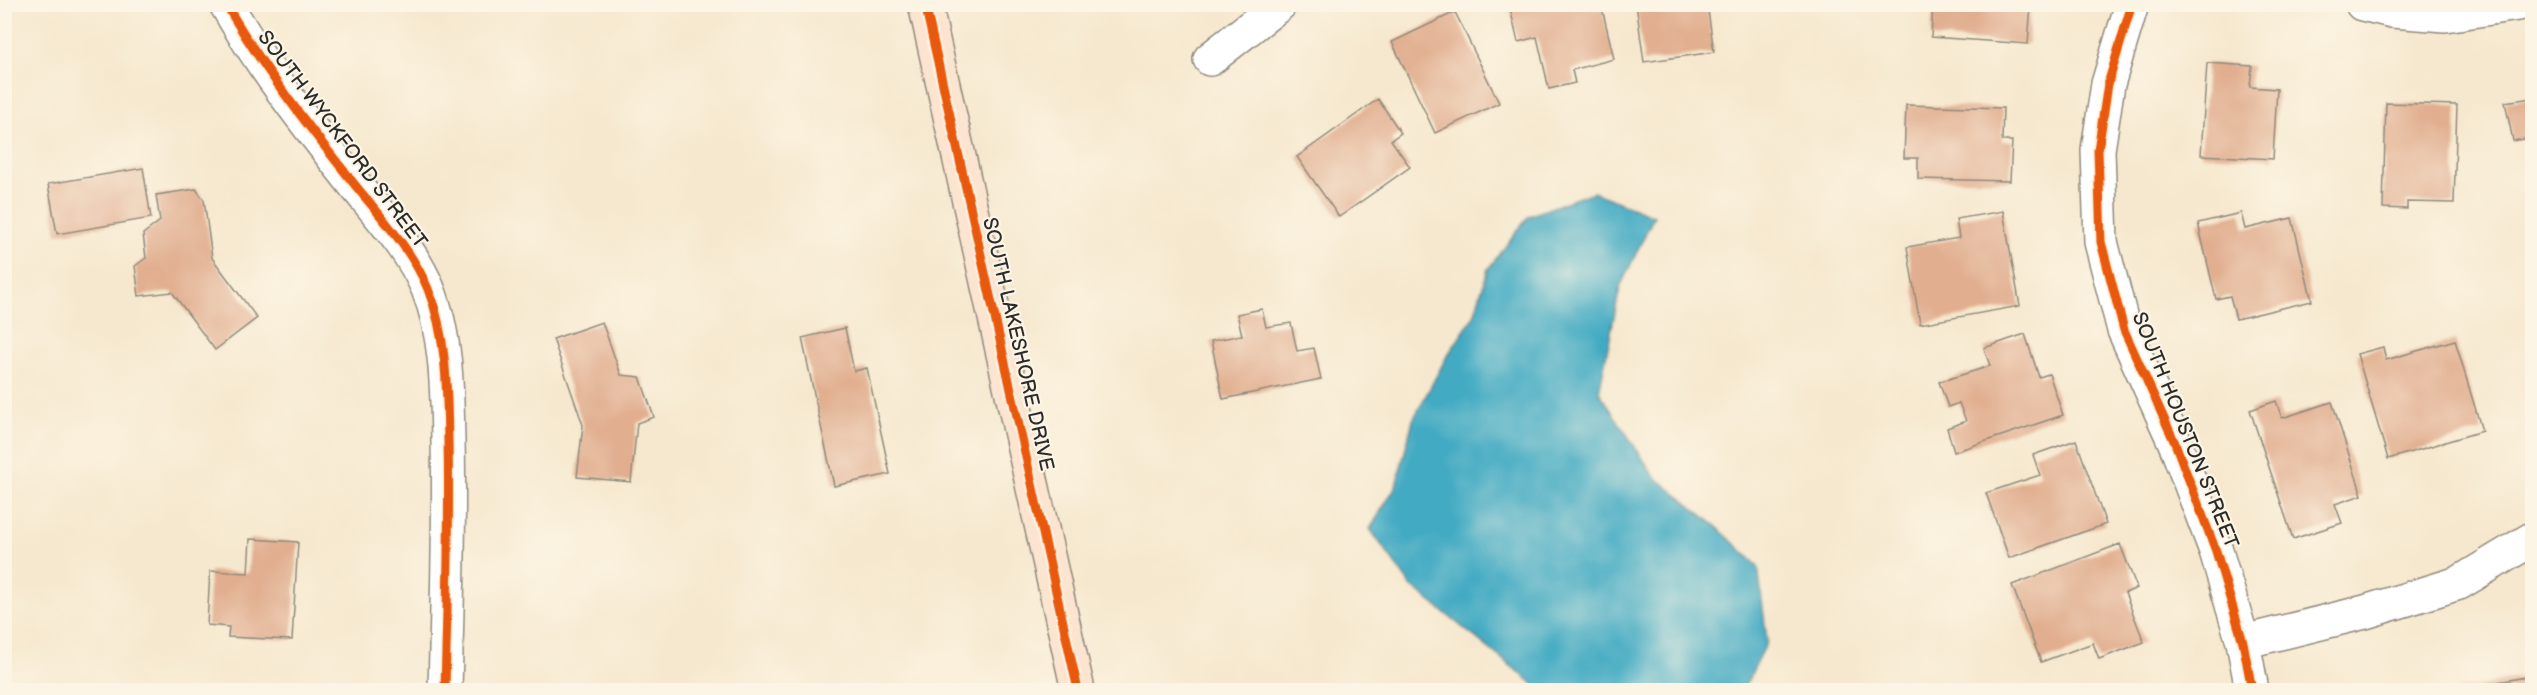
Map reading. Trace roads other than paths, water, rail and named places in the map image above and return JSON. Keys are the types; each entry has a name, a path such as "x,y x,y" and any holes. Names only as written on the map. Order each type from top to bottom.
{"street":[{"name":"SOUTH WYCKFORD STREET","path":"226,4 248,44 299,114 402,244 428,288 439,327 447,384 449,473 445,690"},
{"name":"SOUTH LAKESHORE DRIVE","path":"925,4 1078,690"},
{"path":"1210,59 1280,4"},
{"name":"SOUTH HOUSTON STREET","path":"2132,4 2108,84 2098,150 2101,242 2124,330 2175,443 2216,551 2243,642 2252,690"},
{"path":"2362,4 2392,11 2445,15 2518,4"},
{"path":"2243,642 2365,612 2459,583 2532,539"}],"water":[{"path":"1593,192 1654,216 1620,287 1599,392 1654,476 1717,527 1758,566 1767,642 1743,690 1541,690 1411,586 1370,529 1396,486 1413,420 1446,358 1474,316 1488,269 1529,216"}]}
